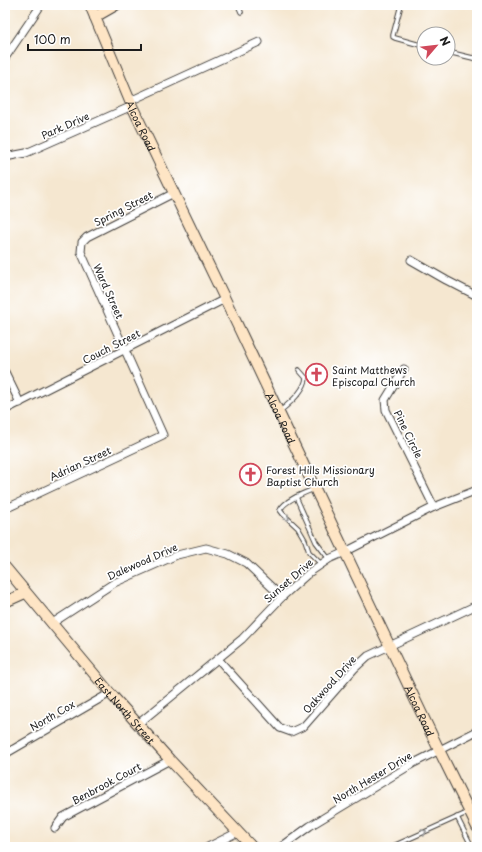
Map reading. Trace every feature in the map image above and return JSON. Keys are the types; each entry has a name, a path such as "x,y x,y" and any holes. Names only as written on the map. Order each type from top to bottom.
{"main road":[{"name":"Alcoa Road","path":"90,5 131,103 477,827"},
{"path":"95,17 116,5"},
{"name":"East North Street","path":"5,567 110,693 170,760 252,847"},
{"path":"5,602 26,593"}],"street":[{"path":"5,58 42,5"},
{"name":"Park Drive","path":"5,157 26,153 259,42"},
{"name":"Spring Street","path":"82,242 87,237 174,193"},
{"name":"Ward Street","path":"82,242 81,252 163,435"},
{"path":"411,260 477,296"},
{"name":"Couch Street","path":"5,410 225,299"},
{"name":"Pine Circle","path":"404,369 385,400 386,410 434,507"},
{"path":"5,372 20,403"},
{"name":"Adrian Street","path":"5,509 163,435"},
{"name":"Sunset Drive","path":"138,724 242,639 282,597 310,572 329,559 434,507 477,490"},
{"name":"Dalewood Drive","path":"52,624 114,583 177,555 206,548 228,554 246,564 282,597"},
{"name":"Oakwood Drive","path":"218,659 280,728 291,732 304,726 354,669 368,656 477,605"},
{"name":"North Cox","path":"5,754 110,693"},
{"name":"North Hester Drive","path":"281,847 310,826 414,763 477,731"},
{"name":"Benbrook Court","path":"55,828 63,817 170,760"},
{"path":"208,847 238,832"}],"lane":[{"path":"238,5 241,12"},
{"path":"401,5 393,37 416,44"},
{"path":"456,54 476,59 477,52"},
{"path":"279,411 292,400 305,383 306,378 299,370"},
{"path":"315,489 282,505 280,510 298,528 305,540 308,552 322,564"},
{"path":"296,497 316,542 329,559"},
{"path":"391,847 469,812"},
{"path":"457,817 472,847"}],"place":[{"name":"Saint Matthews Episcopal Church","path":"316,375"},
{"name":"Forest Hills Missionary Baptist Church","path":"251,475"}]}
